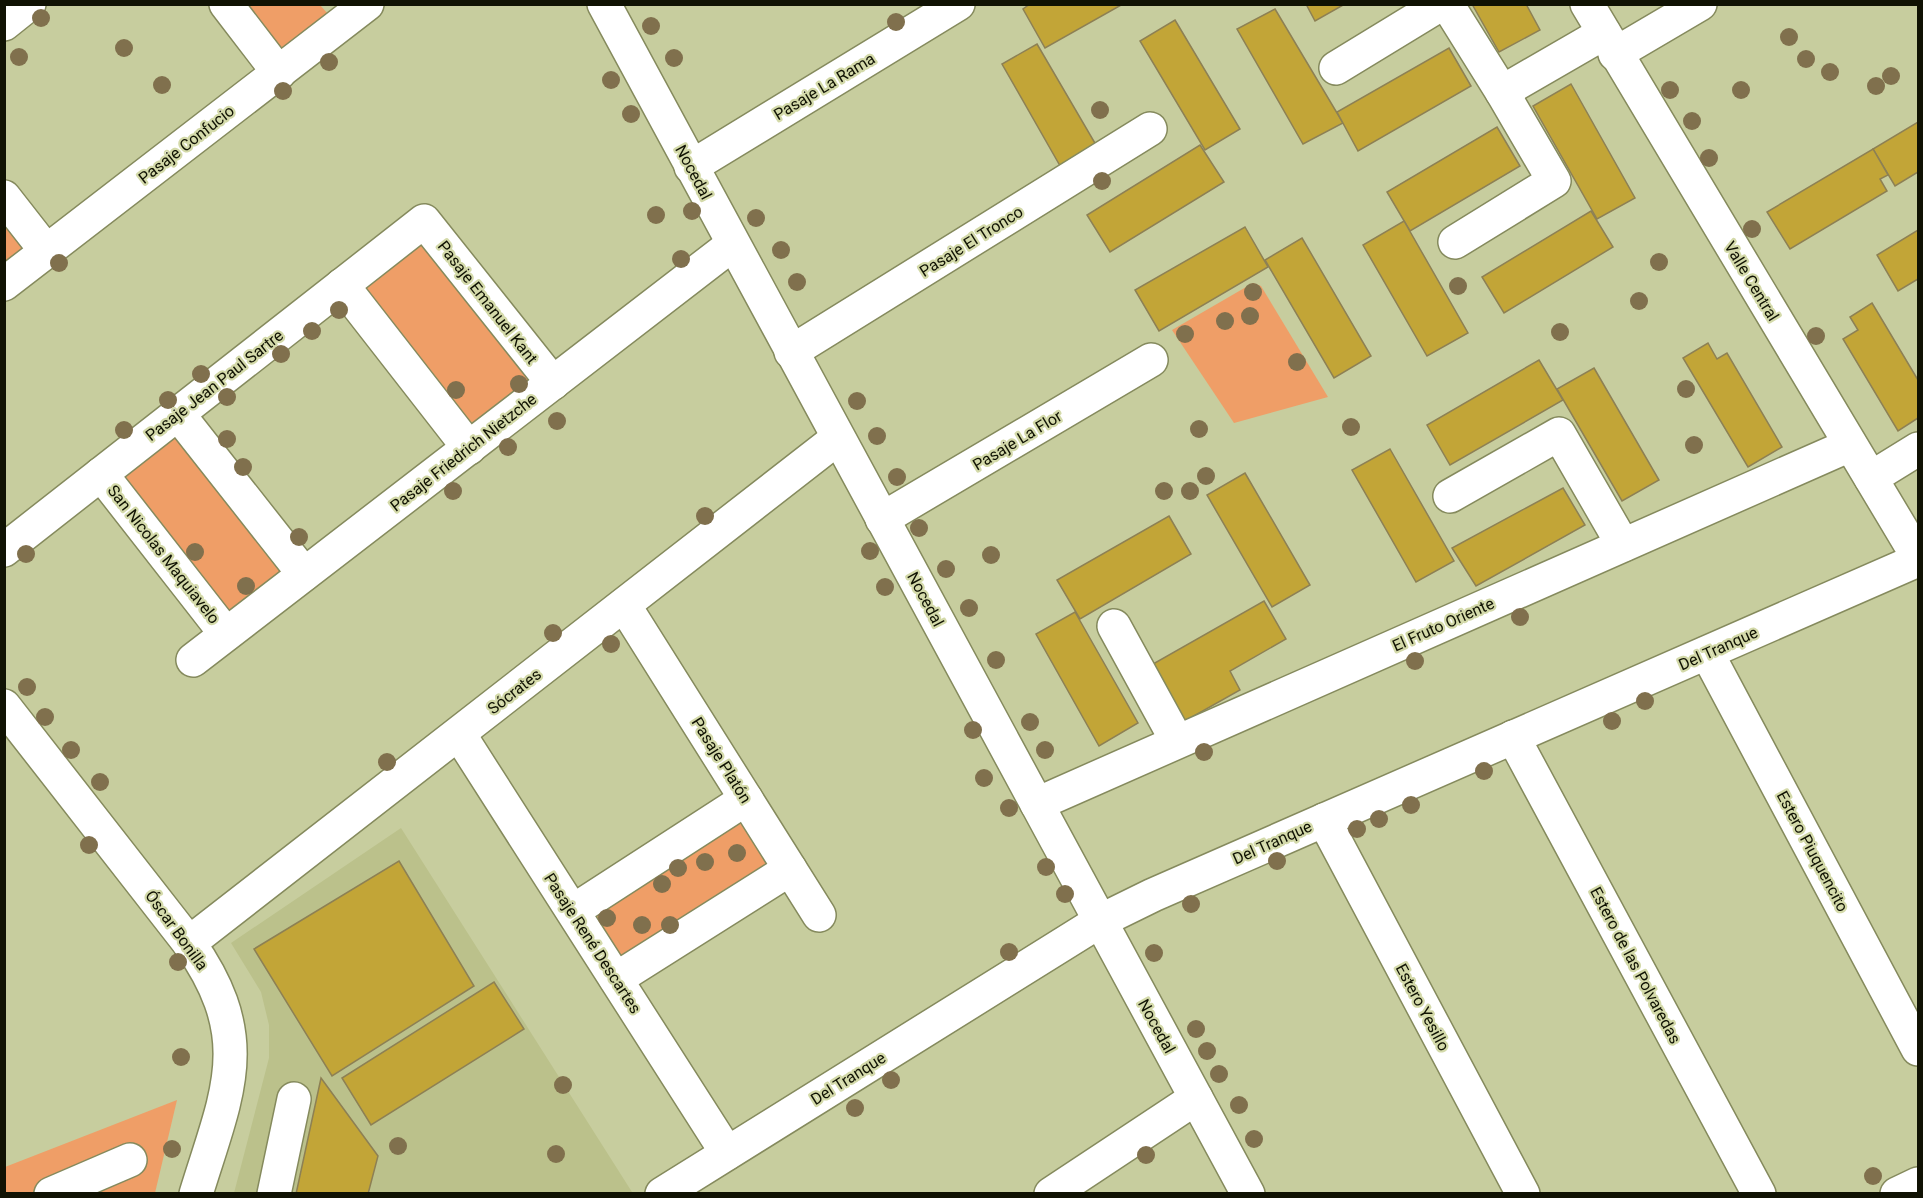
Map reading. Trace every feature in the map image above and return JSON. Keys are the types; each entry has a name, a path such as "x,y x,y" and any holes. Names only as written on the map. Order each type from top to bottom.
{"street":[{"path":"4,24 29,4"},
{"path":"226,4 279,73"},
{"name":"Nocedal","path":"604,4 1248,1194"},
{"name":"Pasaje La Rama","path":"691,167 958,4"},
{"path":"1336,68 1441,4"},
{"path":"1447,4 1554,181 1455,242"},
{"name":"Valle Central","path":"1587,4 1918,559"},
{"path":"1502,92 1700,4"},
{"name":"Pasaje Confucio","path":"4,284 279,73 352,9"},
{"name":"Pasaje El Tronco","path":"791,352 1150,129"},
{"path":"4,197 47,252"},
{"name":"Pasaje Jean Paul Sartre","path":"4,550 424,221"},
{"name":"Pasaje Emanuel Kant","path":"424,221 553,383"},
{"name":"Pasaje Friedrich Nietzche","path":"193,660 733,244"},
{"path":"342,285 469,448"},
{"name":"Pasaje La Flor","path":"882,519 1151,360"},
{"path":"178,414 304,574"},
{"path":"1450,496 1559,434 1623,545"},
{"name":"Sócrates","path":"189,943 838,438"},
{"name":"El Fruto Oriente","path":"1037,804 1850,445"},
{"path":"1870,478 1918,449"},
{"name":"San Nicolas Maquiavelo","path":"101,474 226,634"},
{"name":"Del Tranque","path":"662,1194 1100,921 1153,895 1918,559"},
{"name":"Pasaje Platón","path":"624,605 819,915"},
{"path":"1114,626 1177,741"},
{"name":"Estero Piuquencito","path":"1707,653 1918,1048"},
{"name":"Óscar Bonilla","path":"4,706 189,943 212,980 220,1000 229,1029 231,1051 226,1096 196,1194"},
{"name":"Pasaje René Descartes","path":"459,734 728,1153"},
{"name":"Estero de las Polvaredas","path":"1513,737 1759,1194"},
{"path":"573,910 746,799"},
{"name":"Estero Yesillo","path":"1324,820 1523,1194"},
{"path":"616,979 790,869"},
{"path":"1054,1193 1196,1098"},
{"path":"274,1194 294,1099"},
{"path":"51,1194 130,1160"},
{"path":"1897,1194 1918,1184"}],"shaded area":[{"path":"244,5 320,5 328,14 281,51"},
{"path":"4,216 25,243 24,255 4,269"},
{"path":"423,235 539,379 481,424 464,420 365,294 366,279"},
{"path":"1253,283 1261,286 1328,397 1234,423 1172,330"},
{"path":"177,433 289,572 229,621 115,478"},
{"path":"741,813 774,868 622,963 589,911"},
{"path":"401,828 632,1192 234,1193 269,1058 269,1025 261,992 231,943"},
{"path":"177,1100 155,1193 5,1194 5,1167"}],"building":[{"path":"1030,4 1123,4 1045,48 1023,9"},
{"path":"1306,4 1345,4 1315,21"},
{"path":"1472,4 1526,4 1540,30 1499,52"},
{"path":"1275,9 1343,123 1303,144 1237,29"},
{"path":"1175,20 1240,129 1205,150 1140,41"},
{"path":"1037,44 1099,150 1063,171 1002,64"},
{"path":"1449,48 1471,86 1358,151 1337,112"},
{"path":"1571,84 1635,198 1597,219 1533,106"},
{"path":"1918,122 1918,172 1895,186 1873,149"},
{"path":"1497,127 1520,166 1410,231 1387,192"},
{"path":"1200,145 1224,182 1110,252 1087,215"},
{"path":"1873,149 1888,175 1880,179 1887,191 1790,249 1767,212"},
{"path":"1591,211 1613,247 1504,313 1482,277"},
{"path":"1404,221 1468,333 1427,356 1363,245"},
{"path":"1245,227 1268,267 1159,331 1135,290"},
{"path":"1918,230 1918,279 1898,291 1877,255"},
{"path":"1302,238 1371,356 1334,378 1265,260"},
{"path":"1872,303 1918,380 1918,418 1898,431 1843,339 1858,330 1850,317"},
{"path":"1708,343 1717,359 1727,353 1782,447 1748,467 1683,358"},
{"path":"1539,360 1563,400 1450,465 1427,425"},
{"path":"1594,368 1659,480 1622,501 1557,389"},
{"path":"1390,449 1454,561 1416,582 1352,470"},
{"path":"1245,473 1310,585 1272,607 1207,495"},
{"path":"1563,488 1585,525 1476,586 1452,548"},
{"path":"1169,516 1191,554 1080,619 1057,580"},
{"path":"1264,601 1286,639 1230,671 1240,690 1185,721 1153,664"},
{"path":"1075,612 1138,723 1099,746 1036,634"},
{"path":"399,861 474,986 332,1076 254,949"},
{"path":"494,982 524,1029 371,1125 342,1078"},
{"path":"321,1078 378,1156 368,1194 296,1194"}]}
